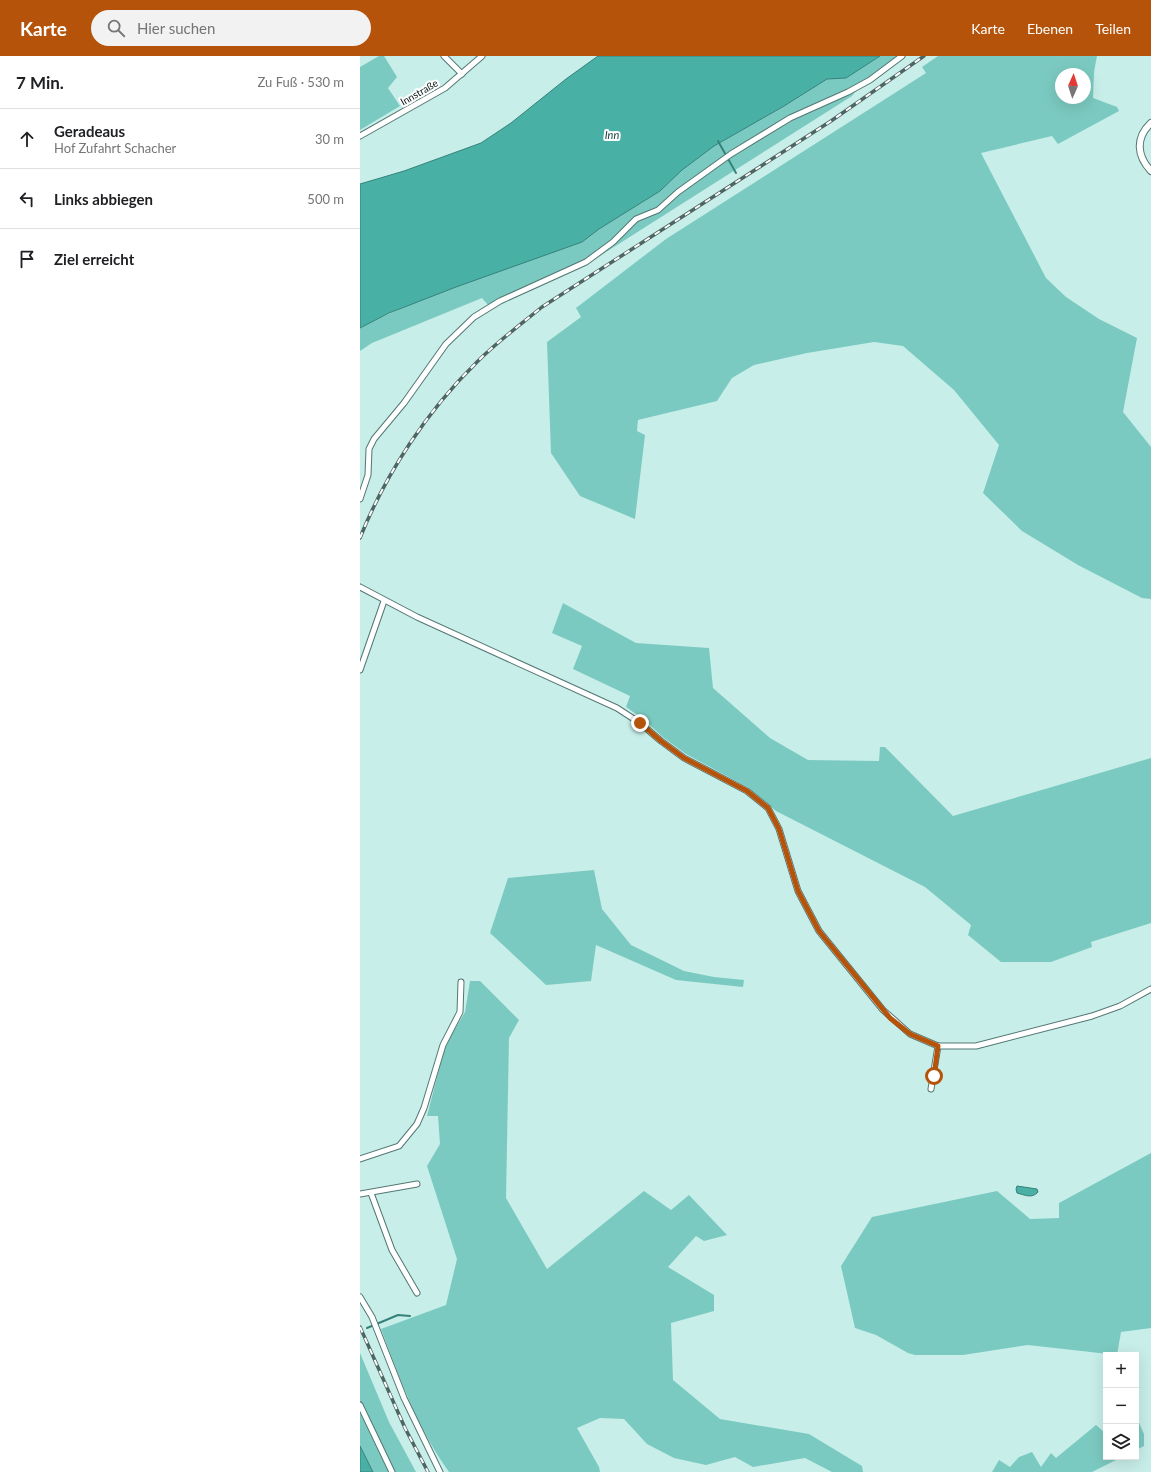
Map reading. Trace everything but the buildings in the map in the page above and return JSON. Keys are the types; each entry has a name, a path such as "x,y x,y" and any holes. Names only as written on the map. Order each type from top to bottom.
{"street":[{"path":"444,56 462,74"},
{"name":"Innstraße","path":"360,136 435,94 462,74 482,56"},
{"path":"360,498 368,475 370,449 374,439 404,403 446,344 470,321 485,309 500,301 586,262 613,242 636,219 658,210 678,192 731,154 790,118 853,89 902,56"},
{"path":"1151,123 1142,134 1139,152 1145,164 1151,171"},
{"path":"360,588 384,601 617,708 640,723 684,758 747,791 761,801 773,816 798,891 819,931 890,1018 910,1034 938,1046 976,1046 998,1042 1120,1006 1151,989"},
{"path":"360,670 384,601"},
{"path":"360,1159 399,1146 417,1124 424,1108 443,1045 460,1012 461,982"},
{"path":"931,1089 938,1046"},
{"path":"360,1194 417,1184"},
{"path":"371,1193 392,1250 417,1293"},
{"path":"360,1297 377,1326 404,1398 440,1472"},
{"path":"360,1405 392,1472"}],"shaded area":[{"path":"379,56 384,56 397,77 388,88 400,106 360,130 360,67"},
{"path":"880,56 898,56 864,81 852,96 584,266 560,274 488,305 482,298 372,343 360,351 360,328 443,291 582,242 599,229 660,191 682,170 714,146 784,106 827,79 846,78"},
{"path":"938,56 1097,56 1094,72 1093,98 1117,107 1119,111 1058,144 1052,136 981,153 1046,278 1066,297 1099,319 1137,338 1123,412 1151,447 1151,599 1142,598 1078,565 1022,531 983,493 999,445 954,390 903,346 874,342 807,353 754,365 732,378 717,401 638,420 637,431 645,435 635,519 580,496 551,453 547,342 581,317 576,308 666,239 926,73 922,67"},
{"path":"563,603 636,643 709,648 713,688 770,738 808,760 879,761 880,747 885,747 953,816 1151,758 1151,923 1091,942 1092,947 1051,962 1001,962 968,935 971,925 925,887 776,811 749,788 686,754 664,738 643,719 626,707 630,696 573,669 582,646 552,633"},
{"path":"594,870 602,909 631,945 684,971 714,977 744,980 743,987 676,980 596,945 591,981 546,985 490,933 508,878"},
{"path":"470,981 480,981 519,1020 509,1038 506,1198 547,1269 644,1191 671,1210 689,1195 727,1235 704,1241 696,1236 668,1267 714,1295 714,1311 671,1323 673,1380 720,1419 809,1434 862,1466 863,1472 832,1472 805,1458 753,1467 735,1457 706,1465 674,1458 647,1444 624,1419 600,1418 577,1428 599,1467 600,1472 449,1472 428,1439 410,1403 381,1329 446,1305 457,1259 427,1166 440,1144 438,1116 427,1116 445,1046 465,1012"},
{"path":"1151,1153 1151,1328 1121,1332 1118,1352 1103,1352 1103,1353 1028,1345 963,1355 915,1355 908,1353 876,1335 855,1328 841,1266 872,1217 997,1191 1030,1219 1059,1218 1059,1203"},
{"path":"360,1353 389,1422 416,1472 373,1472 360,1446"},
{"path":"1139,1423 1144,1434 1144,1446 1139,1448"},
{"path":"1096,1425 1103,1431 1103,1460 1116,1460 1092,1472 992,1472 999,1460 1010,1467 1019,1457 1032,1452 1041,1467 1051,1453 1056,1458"}],"water":[{"name":"Inn","path":"598,56 880,56 846,78 827,79 784,106 714,146 682,170 660,191 599,229 582,242 456,287 389,313 360,328 360,184 404,171 481,143 511,123 566,79"},
{"path":"1017,1186 1037,1189 1038,1192 1031,1196 1023,1195 1017,1193"},
{"path":"360,1446 373,1472 360,1472"}],"waterway":[{"path":"718,141 736,173"},
{"path":"367,1328 398,1315 410,1316"}],"railway":[{"path":"360,538 382,490 395,467 425,422 459,381 501,341 542,307 831,121 924,56"},
{"path":"360,1327 405,1428 428,1472"}],"route":[{"path":"640,723 684,758 747,791 768,808 779,829 798,891 819,931 832,949 890,1018 910,1034 938,1046 934,1076"}]}
